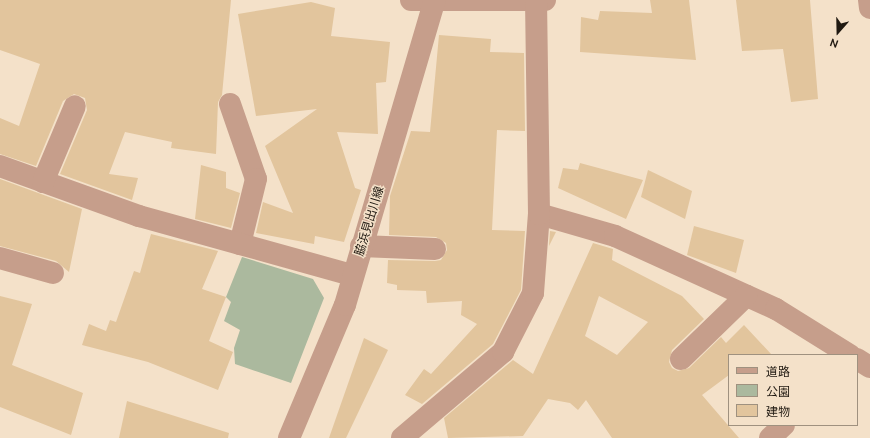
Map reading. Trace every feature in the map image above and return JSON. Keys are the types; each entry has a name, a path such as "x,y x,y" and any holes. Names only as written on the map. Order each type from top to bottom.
{"street":[{"path":"402,438 503,352 533,293 539,214 540,1 411,0"},
{"path":"869,0 870,8"},
{"name":"脇浜見出川線","path":"289,438 345,305 352,275 435,1"},
{"path":"230,104 256,180 240,244"},
{"path":"43,182 75,106"},
{"path":"0,166 139,216 352,275"},
{"path":"539,214 616,236 776,310 848,354"},
{"path":"361,246 435,249"},
{"path":"0,258 53,273"},
{"path":"681,359 746,296"},
{"path":"858,360 870,367"},
{"path":"770,438 783,426"}],"green space":[{"path":"242,257 313,279 324,298 291,383 235,364 234,348 240,330 224,321 231,302 226,297"}],"building":[{"path":"0,0 231,0 222,95 218,102 216,154 171,148 172,142 125,132 109,174 138,178 132,200 60,174 87,110 85,98 74,94 63,101 36,166 0,154 0,118 19,126 40,64 0,50"},
{"path":"650,0 689,0 696,60 580,52 581,17 598,20 600,11 652,13"},
{"path":"736,0 810,0 818,99 791,102 783,49 742,51"},
{"path":"311,2 335,8 331,36 390,42 386,82 376,83 378,134 337,132 355,188 361,190 344,242 315,236 314,244 256,233 263,202 293,213 265,146 317,109 256,116 238,14"},
{"path":"439,35 491,39 490,52 524,53 525,131 497,130 492,230 525,231 521,290 493,344 422,404 405,395 424,369 431,374 477,324 461,315 462,301 427,303 426,291 397,290 397,285 387,283 388,260 441,260 447,250 446,243 436,237 389,235 390,196 411,131 430,132"},
{"path":"580,163 643,180 626,219 558,188 563,168 578,170"},
{"path":"201,165 226,172 226,188 240,193 231,228 195,219"},
{"path":"648,170 692,191 685,219 641,197"},
{"path":"0,179 82,209 69,272 56,261 0,246"},
{"path":"694,226 744,240 736,273 687,255"},
{"path":"550,231 556,232 549,246"},
{"path":"151,234 218,251 202,289 226,297 209,341 233,352 218,390 148,362 82,345 89,324 106,331 110,320 116,322 134,271 140,273"},
{"path":"593,243 613,249 612,260 682,296 704,319 672,350 669,362 672,368 678,371 689,368 721,337 726,343 744,325 771,354 728,354 728,376 702,395 739,438 612,438 586,400 578,410 570,403 548,399 523,436 448,438 444,418 513,360 533,374","holes":["599,296 648,322 617,355 585,336"]},
{"path":"0,296 32,304 12,365 83,393 71,435 0,407"},
{"path":"364,338 388,350 346,438 329,438"},
{"path":"127,401 229,433 228,438 119,438"}]}
